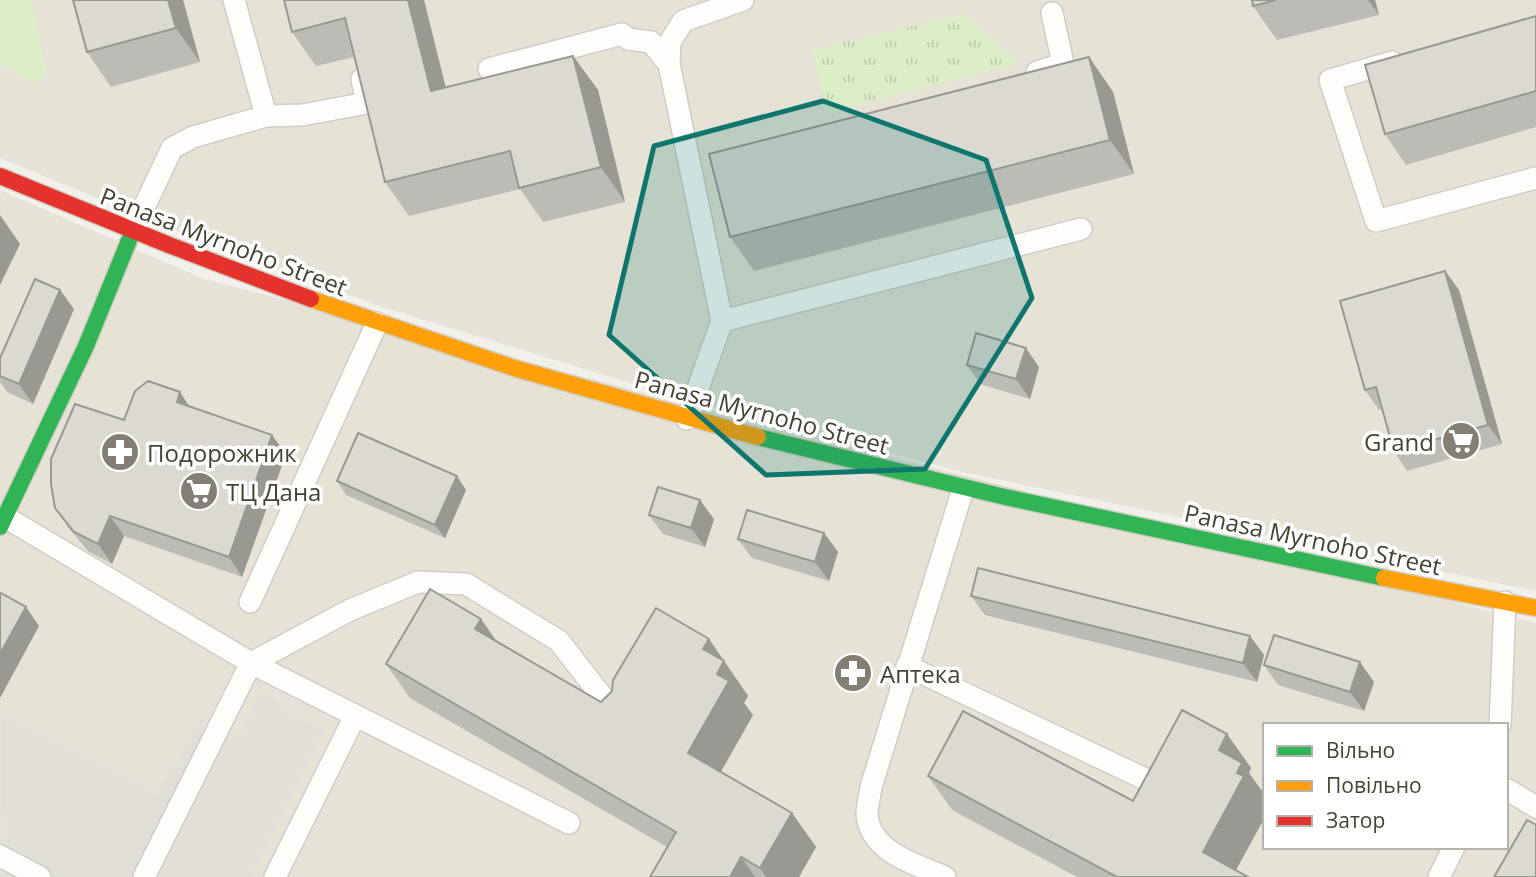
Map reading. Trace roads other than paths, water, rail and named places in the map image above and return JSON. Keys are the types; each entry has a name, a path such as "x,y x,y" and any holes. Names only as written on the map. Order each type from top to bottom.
{"main road":[{"name":"Panasa Myrnoho Street","path":"0,176 132,233 377,323 687,419 963,489 1536,608"},
{"path":"3,522 10,486 86,346 132,233"}],"lane":[{"path":"234,0 266,116"},
{"path":"687,419 722,321 700,172 669,64 670,42 683,21 743,0"},
{"path":"1023,76 1063,64 1052,13"},
{"path":"489,69 622,34 628,39 651,42 669,64"},
{"path":"1416,55 1330,80 1377,221 1536,178"},
{"path":"132,233 172,148 193,137 266,116 302,115 367,103 361,77"},
{"path":"722,321 1081,229"},
{"path":"250,602 377,323"},
{"path":"946,877 891,854 875,836 867,815 871,787 963,489"},
{"path":"3,522 251,663 569,823"},
{"path":"144,877 251,663 350,610 418,582 466,584 559,641 610,707 625,718"},
{"path":"1500,723 1505,602"},
{"path":"907,666 1162,788"},
{"path":"275,877 355,716"},
{"path":"1508,790 1536,807"},
{"path":"1438,877 1453,849"},
{"path":"0,856 40,877"}],"place":[{"name":"Grand","path":"1461,441"},
{"name":"Подорожник","path":"120,452"},
{"name":"ТЦ Дана","path":"199,491"},
{"name":"Аптека","path":"853,673"}]}
